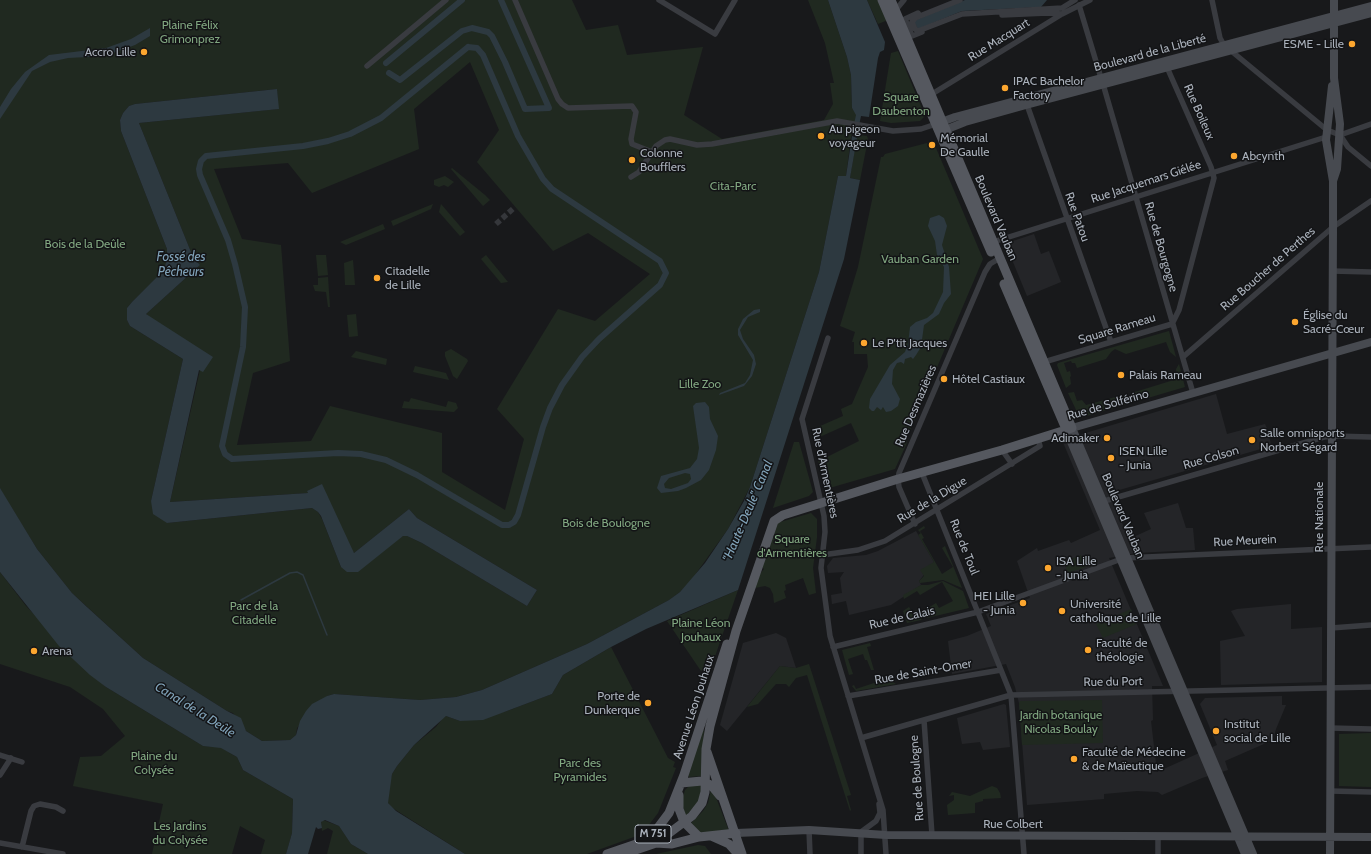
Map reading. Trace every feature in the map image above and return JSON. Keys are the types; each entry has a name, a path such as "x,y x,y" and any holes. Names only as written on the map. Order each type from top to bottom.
{"main road":[{"path":"882,0 942,125"},
{"path":"895,7 932,94 942,125"},
{"name":"Boulevard Vauban","path":"942,125 993,242 997,259 1044,362 1069,429"},
{"name":"Boulevard Vauban","path":"942,125 1069,429"},
{"name":"Rue de Solférino","path":"772,519 775,513 821,502 882,482 898,480 1069,429"},
{"name":"Avenue Léon Jouhaux","path":"624,854 656,843 684,822 699,808 704,798 706,783 706,748 736,631 772,519"},
{"name":"Avenue Léon Jouhaux","path":"607,854 641,844 649,838 666,818 680,786 772,519"},
{"path":"706,748 723,801 736,832 742,854"},
{"path":"680,786 693,781 706,783 715,789 723,801"},
{"name":"Avenue Léon Jouhaux","path":"680,786 679,809 684,822"},
{"path":"684,822 699,837"},
{"name":"Rue Colbert","path":"656,843 672,844 699,837 736,832"},
{"path":"711,836 729,844 738,854"}],"street":[{"path":"367,66 446,0"},
{"path":"515,0 562,104 568,108 632,106 636,112 631,139 632,144 652,152"},
{"path":"659,0 715,34 735,0"},
{"path":"890,19 895,7 904,0"},
{"path":"951,0 905,19 912,36 960,17 1047,13 1062,14"},
{"path":"960,0 915,18 912,22 914,29 918,31 962,14 1062,8 1077,2 1090,0"},
{"path":"1212,0 1220,38 1227,48 1311,116 1326,133 1340,135 1371,124"},
{"name":"Rue Nationale","path":"1330,854 1333,181 1326,133 1334,78 1334,0"},
{"name":"Rue Macquart","path":"932,94 1062,14 1077,2"},
{"name":"Rue de Bourgogne","path":"1077,2 1102,81 1172,324"},
{"name":"Boulevard de la Liberté","path":"1334,20 1371,6"},
{"name":"Boulevard de la Liberté","path":"942,125 1026,101 1334,20 1371,13"},
{"name":"Rue Boileux","path":"1166,64 1213,172"},
{"name":"Rue Nationale","path":"1333,181 1337,169 1340,135 1340,119 1334,78"},
{"name":"Rue Patou","path":"1026,101 1111,342"},
{"path":"631,177 639,172 656,146 665,140 670,139 697,146 837,121 873,128 904,131 942,125"},
{"name":"Rue Jacquemars Giélée","path":"993,242 1306,143 1326,133"},
{"path":"1340,135 1348,147 1371,166"},
{"path":"1172,324 1179,310 1210,197 1214,181 1213,172"},
{"name":"Rue Boucher de Perthes","path":"1183,357 1332,228 1371,201"},
{"name":"Rue Desmazières","path":"898,480 982,278 988,266 997,259"},
{"path":"1332,271 1371,272"},
{"name":"Square Rameau","path":"1044,362 1172,324 1193,393"},
{"name":"Rue d'Armentières","path":"828,338 802,419 821,502 825,528 821,573 833,648 879,793"},
{"name":"Rue de Solférino","path":"1069,429 1371,342"},
{"name":"Boulevard Vauban","path":"1069,429 1242,837 1253,854"},
{"name":"Rue Colson","path":"1100,502 1267,452 1332,436 1371,437"},
{"name":"Rue de la Digue","path":"822,555 872,546 885,541 938,510 1040,446 1038,439"},
{"path":"1002,450 1012,464"},
{"name":"Rue de Toul","path":"922,473 1011,695 1024,854"},
{"path":"898,480 915,524"},
{"name":"Rue Meurein","path":"978,612 1124,558 1371,546"},
{"name":"Rue de Calais","path":"833,648 978,612"},
{"path":"1330,628 1371,625"},
{"name":"Rue de Saint-Omer","path":"848,696 1001,670"},
{"name":"Rue du Port","path":"861,738 1011,695 1371,687"},
{"name":"Rue de Boulogne","path":"924,720 932,835"},
{"path":"1330,728 1371,728"},
{"path":"0,755 22,762"},
{"path":"0,775 11,758"},
{"path":"1330,791 1371,792"},
{"path":"861,854 861,832 871,827 878,818 880,811 879,793"},
{"path":"879,793 884,813 886,854"},
{"path":"22,847 31,811 34,806 40,804 63,811"},
{"path":"809,830 810,854"},
{"name":"Rue Colbert","path":"736,832 809,830 861,832 886,835 1371,837"},
{"path":"1158,837 1158,854"},
{"name":"Boulevard Vauban","path":"1242,837 1245,854"},
{"path":"0,843 63,854"}],"shaded area":[{"path":"1034,234 1041,254 1049,251 1061,282 1027,296 1006,245 1007,243"},
{"name":"Université catholique de Lille","path":"1216,394 1227,434 1265,424 1269,433 1271,446 1109,493 1129,539 1151,529 1144,513 1178,503 1186,528 1193,528 1195,550 1136,553 1109,558 1163,686 1152,686 1153,720 1151,721 1157,772 1217,745 1200,704 1205,698 1282,696 1282,705 1286,705 1273,740 1225,761 1228,770 1202,778 1162,795 1158,792 1137,791 1104,794 1104,799 1027,805 1019,703 1015,687 1006,664 952,674 948,641 967,636 991,626 986,614 1030,598 1017,561 1037,548 1038,551 1069,540 1071,543 1100,530 1062,440"},
{"path":"916,531 934,562 919,581 921,585 891,605 849,615 846,601 832,604 831,595 842,593 840,578 844,572 828,573 827,566 833,558 866,555 878,551"},
{"path":"1291,604 1291,629 1322,627 1322,682 1221,685 1220,641 1245,636 1231,611 1237,609"},
{"path":"776,633 786,638 796,668 780,666 727,731 720,725 743,643"},
{"path":"1004,704 1006,705 1010,747 983,750 980,742 962,744 957,718"}],"green space":[{"name":"Parc de la Citadelle","path":"0,0 572,0 586,30 618,25 627,55 703,47 684,115 722,139 824,120 833,104 830,83 834,83 825,43 808,0 828,0 847,57 851,75 852,108 858,115 851,137 846,176 838,176 819,272 750,487 728,529 692,579 680,592 669,600 587,644 482,690 456,697 420,700 334,694 327,696 297,728 296,735 290,740 262,741 246,731 233,713 227,711 143,658 72,593 37,549 0,489","holes":["470,62 499,130 477,162 553,251 588,233 650,274 595,321 558,309 497,409 524,439 505,510 442,472 442,433 330,406 311,441 237,445 253,373 290,361 281,245 242,239 214,169 288,163 312,193 419,149 414,109","277,89 278,109 139,123 193,257 200,265 146,314 202,372 200,370 170,502 308,493 307,491 354,553 409,509 417,518 537,590 527,606 422,543 407,536 403,536 341,567 322,519 318,512 312,508 167,523 151,501 183,359 130,326 127,320 127,308 163,272 167,260 167,249 121,131 120,120 123,113 129,106 135,104"]},
{"path":"867,0 879,0 888,20 878,24"},
{"name":"Square Daubenton","path":"898,51 925,116 920,121 891,123 880,121 891,53"},
{"path":"857,135 867,136 868,139 860,180 850,178"},
{"name":"Vauban Garden","path":"927,143 936,148 983,259 910,431 907,431 905,427 902,428 907,441 895,469 826,489 823,485 818,460 859,441 851,423 815,439 812,432 819,429 818,427 843,416 841,409 852,404 868,367 867,354 854,354 854,342 852,342 855,332 840,326 858,267 881,157 885,154"},
{"path":"452,168 490,200 483,206 451,169"},
{"path":"445,176 454,182 448,187 444,185 439,187 434,185 434,180"},
{"path":"433,204 431,209 393,226 391,221"},
{"path":"441,204 465,232 460,236 439,212"},
{"path":"383,224 385,229 346,245 340,242"},
{"path":"316,255 326,255 328,275 318,276"},
{"path":"486,255 508,282 501,283 481,259"},
{"path":"353,260 355,285 345,285 344,263"},
{"path":"328,277 330,307 328,307 326,292 315,291 313,285 318,285 318,278"},
{"path":"356,314 358,336 349,337 347,315"},
{"path":"1169,331 1176,357 1170,352 1166,342 1126,354 1115,349 1106,359 1077,368 1075,363 1072,363 1071,361 1064,363 1067,372 1070,371 1071,376 1071,384 1066,388 1057,365 1058,363"},
{"path":"451,349 468,361 457,379 453,376 445,356 445,352"},
{"path":"356,351 387,359 386,365 351,357"},
{"path":"1179,364 1185,387 1080,418 1068,393 1074,392 1077,401 1082,400 1086,405 1119,396 1122,399 1129,400 1135,392 1177,379 1176,369"},
{"path":"415,366 446,373 449,380 413,372"},
{"path":"411,398 446,407 448,401 456,403 458,408 454,412 402,408 404,401 409,402"},
{"path":"794,442 799,442 813,492 809,496 773,508"},
{"name":"Square d'Armentières","path":"811,513 817,519 817,537 813,568 816,593 809,595 803,578 785,585 786,590 784,591 786,598 774,603 773,594 770,588 765,586 755,588 759,575 764,569 761,565 777,523"},
{"path":"924,526 925,528 920,531 924,538 922,539 942,574 953,567 942,548 945,546 962,588 943,580 920,583 919,581 924,576 920,570 934,562 918,535 921,533 918,530"},
{"path":"1081,555 1086,567 1068,573 1064,562"},
{"name":"Plaine du Colysée","path":"0,572 26,606 106,687 203,746 221,747 237,757 243,770 293,799 292,833 286,854 261,854 265,840 240,826 232,854 152,854 163,804 73,786 80,757 101,756 125,736 103,709 70,687 0,664"},
{"path":"943,581 963,591 969,608 927,618 928,608 936,603 939,608 953,601 942,582 920,595 917,591 904,599 903,595 921,585 928,585"},
{"name":"Plaine Léon Jouhaux","path":"738,590 712,665 701,671 667,621"},
{"path":"909,607 912,612 916,610 918,611 922,618 921,620 907,623 903,611"},
{"path":"1131,609 1137,624 1103,638 1096,624"},
{"path":"870,643 871,646 867,647 874,670 871,670 863,654 848,659 853,674 849,675 842,650"},
{"name":"Parc des Pyramides","path":"611,647 668,758 675,762 673,767 676,768 658,813 642,834 587,854 465,854 391,807 388,803 387,797 392,774 397,766 414,745 436,727 443,718 446,716 460,721 507,711 552,694 563,675"},
{"path":"809,664 851,795 847,796 850,811 807,675 796,678 789,687 786,684 776,684 758,704 747,707 780,666 796,668"},
{"path":"886,677 896,684 856,691 852,686 854,685 856,689 886,679"},
{"name":"Jardin botanique Nicolas Boulay","path":"1102,700 1103,743 1022,745 1020,701"},
{"path":"702,730 704,730 701,776 689,777 688,776"},
{"path":"1371,733 1371,787 1339,786 1339,734"},
{"path":"702,784 700,800 685,817 682,800 685,790 689,786"},
{"path":"992,786 997,788 1001,798 983,799 983,801 975,803 975,813 948,815 947,805 954,800 954,795 949,796 952,792 970,796"},
{"path":"711,790 715,795 729,831 700,833 690,824 703,811 708,803"},
{"path":"323,820 339,826 351,844 368,854 327,854 333,831 328,828 322,831 321,822"},
{"path":"698,845 705,846 711,854 656,854"}],"water":[{"path":"828,0 867,0 885,42 884,50 880,52 878,58 869,117 861,116 857,135 852,134 856,115 852,108 851,75 847,57"},
{"path":"965,0 1047,0 1041,7 962,11 918,29 914,22"},
{"path":"150,28 150,36 135,45 105,56 68,58 50,62 32,71 0,119 0,107 11,89 25,72 49,55 106,48 131,39"},
{"name":"Fossé des Pêcheurs","path":"277,89 279,109 139,123 193,257 200,265 146,314 213,357 203,372 199,370 170,502 308,493 307,491 322,484 354,553 409,509 417,518 537,590 527,606 422,543 407,536 403,536 358,572 347,572 341,567 321,516 312,508 167,523 153,514 151,501 183,359 130,326 127,320 127,308 163,271 167,260 167,249 121,131 120,120 123,113 129,106 135,104"},
{"path":"852,136 857,138 850,178 860,180 844,259 738,590 646,629 611,647 563,675 552,694 483,720 460,721 446,716 414,745 392,774 388,803 396,811 465,854 368,854 351,844 339,826 325,820 321,822 322,828 318,829 316,827 308,854 286,854 292,833 293,799 243,770 237,757 221,748 203,746 106,687 90,675 59,646 0,572 0,488 37,549 72,593 143,658 227,711 241,718 246,731 262,741 290,740 296,735 300,721 306,711 312,704 327,696 334,694 420,700 456,697 482,690 587,644 669,600 680,592 705,563 728,529 744,501 750,487 819,272 838,176 846,176"},
{"path":"939,215 944,218 947,226 942,245 949,267 951,294 944,303 939,314 924,325 921,347 913,359 911,357 905,359 904,364 901,362 897,363 893,370 892,384 900,399 898,406 891,411 886,412 883,407 881,410 877,407 874,411 872,411 869,408 870,399 890,365 905,352 908,344 910,327 933,313 943,292 944,267 937,255 935,241 928,226 930,218"},
{"path":"760,309 760,312 748,317 740,330 743,339 754,355 756,364 752,376 744,386 719,395 720,393 745,383 750,375 753,360 738,335 738,329 743,319 754,310"},
{"path":"705,402 709,407 710,419 718,436 716,450 709,470 701,480 686,488 678,491 661,493 657,488 661,476 690,468 697,459 699,448 693,406 696,403","holes":["685,473 690,474 691,479 688,483 671,489 665,488 664,484 669,478"]}],"waterway":[{"path":"386,63 462,0"},
{"path":"389,73 400,80 462,31 472,28 488,32 492,36 525,109 549,108 501,0"},
{"path":"468,47 477,48 483,55 518,136 543,179 552,189 660,261 666,273 660,285 599,339 582,357 562,385 550,408 543,427 518,515 514,522 509,525 502,525 417,475 386,460 361,454 338,453 232,459 225,454 222,446 243,347 245,307 228,240 200,175 199,169 201,161 206,156 303,146 328,141 350,134 381,118 468,47"},
{"path":"241,600 290,573 297,572 303,575 327,635"}],"tunnel":[{"path":"496,224 515,207"}],"place":[{"name":"ESME - Lille","path":"1352,44"},
{"name":"Accro Lille","path":"144,52"},
{"name":"IPAC Bachelor Factory","path":"1005,88"},
{"name":"Au pigeon voyageur","path":"821,136"},
{"name":"Mémorial De Gaulle","path":"932,145"},
{"name":"Abcynth","path":"1234,156"},
{"name":"Colonne Boufflers","path":"632,160"},
{"name":"Citadelle de Lille","path":"377,278"},
{"name":"Église du Sacré-Cœur","path":"1295,322"},
{"name":"Le P'tit Jacques","path":"864,343"},
{"name":"Palais Rameau","path":"1121,375"},
{"name":"Hôtel Castiaux","path":"944,379"},
{"name":"Adimaker","path":"1107,438"},
{"name":"Salle omnisports Norbert Ségard","path":"1252,440"},
{"name":"ISEN Lille - Junia","path":"1111,458"},
{"name":"ISA Lille - Junia","path":"1048,568"},
{"name":"HEI Lille - Junia","path":"1023,603"},
{"name":"Université catholique de Lille","path":"1062,611"},
{"name":"Faculté de théologie","path":"1088,650"},
{"name":"Arena","path":"34,651"},
{"name":"Porte de Dunkerque","path":"648,703"},
{"name":"Institut social de Lille","path":"1216,731"},
{"name":"Faculté de Médecine & de Maïeutique","path":"1074,759"}],"park label":[{"name":"Plaine Félix Grimonprez","path":"190,32"},
{"name":"Cita-Parc","path":"733,186"},
{"name":"Bois de la Deûle","path":"85,244"},
{"name":"Lille Zoo","path":"700,384"},
{"name":"Bois de Boulogne","path":"606,523"},
{"name":"Les Jardins du Colysée","path":"180,833"}],"water label":[{"name":"\"Haute-Deule\" Canal","path":"748,511"},
{"name":"Canal de la Deûle","path":"195,710"}]}
